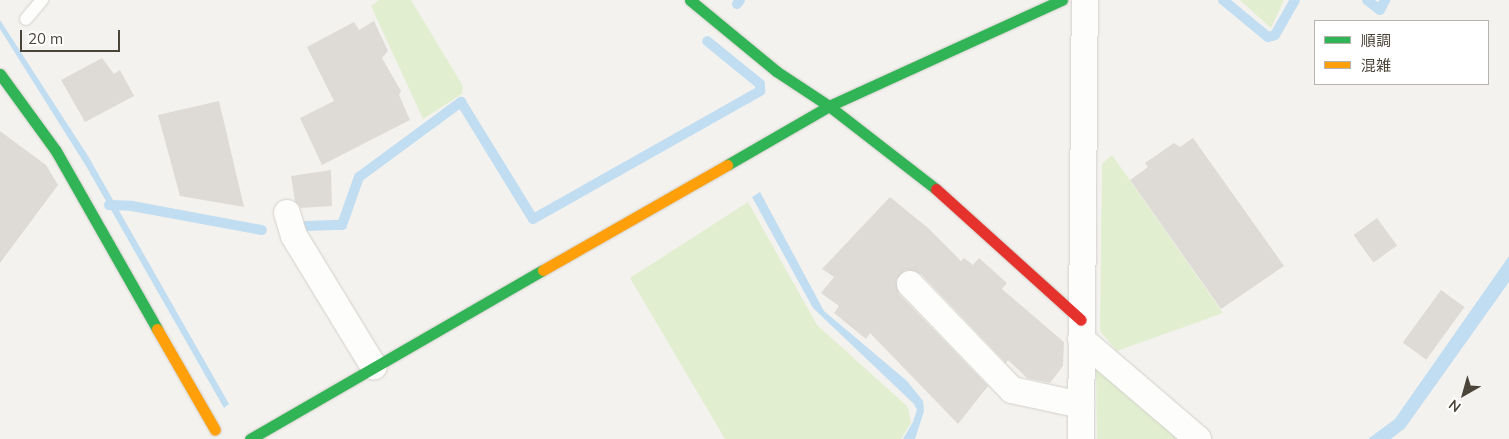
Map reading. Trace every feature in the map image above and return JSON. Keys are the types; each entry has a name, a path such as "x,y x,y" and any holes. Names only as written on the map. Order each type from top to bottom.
{"street":[{"path":"690,0 776,71 829,106 954,204 1081,330 1198,439"},
{"path":"250,439 829,106 1062,0"},
{"path":"1081,439 1085,0"},
{"path":"0,74 56,151 215,430"},
{"path":"287,213 294,236 374,367"},
{"path":"910,284 1012,390 1081,405"}],"lane":[{"path":"26,19 42,0"}],"green space":[{"path":"379,0 411,0 463,86 462,94 423,119 371,6"},
{"path":"1240,0 1284,0 1271,28"},
{"path":"1112,155 1223,313 1117,351 1100,331 1102,164"},
{"path":"748,202 817,325 908,407 911,423 901,439 725,439 630,278"},
{"path":"1096,363 1181,439 1097,439"}],"water":[{"path":"0,20 88,156 229,404 224,408 86,166 0,29"},
{"path":"760,192 824,311 907,381 923,401 924,411 915,439 903,439 913,422 917,410 914,404 813,308 752,197"},
{"path":"1509,256 1509,282 1405,428 1391,439 1368,439 1395,419"}],"building":[{"path":"374,21 388,51 382,58 401,91 399,95 410,120 322,165 300,118 334,101 307,47 354,22 359,30"},
{"path":"102,58 114,74 120,70 134,96 85,122 61,80"},
{"path":"219,101 244,207 180,196 158,115"},
{"path":"0,131 46,165 58,185 0,263"},
{"path":"1193,138 1284,266 1221,309 1130,180 1148,167 1145,163 1174,143 1180,147"},
{"path":"331,170 332,206 301,208 295,201 291,176"},
{"path":"890,197 928,228 961,261 964,258 973,265 979,258 1007,283 1002,289 1064,342 1063,366 1050,383 1027,378 1008,360 1006,363 921,274 906,270 896,280 899,294 988,386 958,424 870,333 866,339 834,313 839,306 821,293 834,277 822,269"},
{"path":"1377,218 1397,246 1374,263 1354,235"},
{"path":"1441,290 1464,307 1426,360 1403,343"}],"waterway":[{"path":"737,4 740,0"},
{"path":"1223,0 1268,37 1275,35 1295,0"},
{"path":"1367,0 1380,10 1385,0"},
{"path":"306,226 342,225 359,177 461,102 533,219 760,91 760,84 707,41"},
{"path":"109,205 132,206 262,230"}],"traffic: fast":[{"path":"690,0 776,71 829,106 936,189"},
{"path":"727,165 829,106 1062,0"},
{"path":"0,74 56,151 157,329"},
{"path":"250,439 543,270"}],"traffic: slow":[{"path":"543,270 727,165"},
{"path":"157,329 215,430"}],"traffic: jam":[{"path":"936,189 1081,320"}]}
